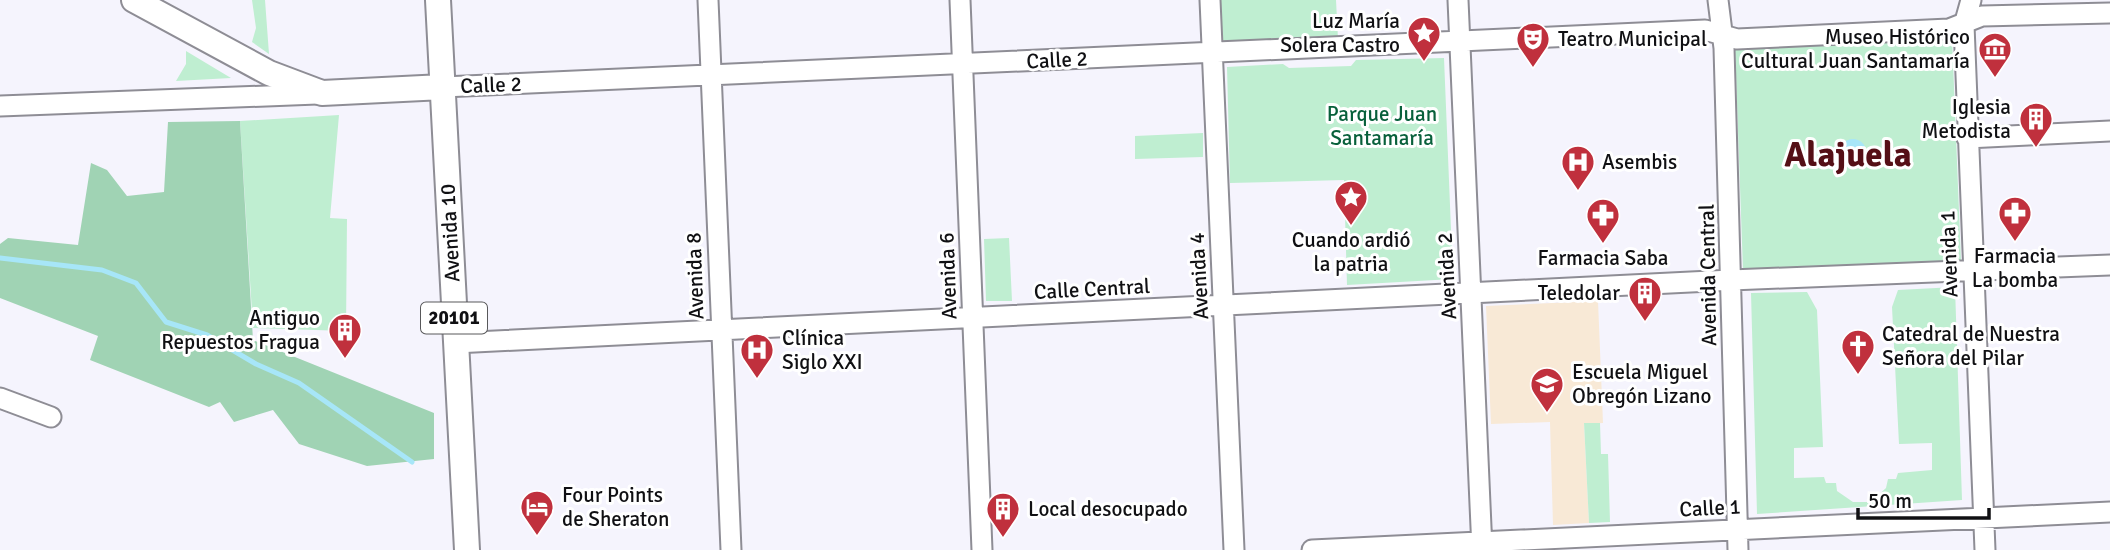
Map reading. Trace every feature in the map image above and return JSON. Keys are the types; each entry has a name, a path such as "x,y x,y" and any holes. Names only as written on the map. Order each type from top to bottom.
{"main road":[{"path":"134,0 269,73 322,93"},
{"name":"Avenida 10","path":"438,0 467,550"},
{"name":"Calle 2","path":"322,93 443,87"}],"street":[{"name":"Avenida 8","path":"708,0 719,330 731,550"},
{"name":"Avenida 6","path":"960,0 982,550"},
{"name":"Avenida 4","path":"1210,0 1234,550"},
{"name":"Avenida 2","path":"1458,0 1481,546"},
{"name":"Avenida Central","path":"1718,0 1722,35 1731,280 1738,550"},
{"name":"Avenida 1","path":"1971,0 1964,25 1985,550"},
{"name":"Calle 2","path":"443,87 1705,30 1751,39 1949,29 1982,16 2110,13"},
{"name":"Calle 2","path":"0,106 322,93"},
{"path":"1968,138 2110,131"},
{"path":"1972,272 2110,265"},
{"name":"Calle Central","path":"455,343 1731,280 1972,272"},
{"path":"0,398 51,417"},
{"name":"Calle 1","path":"1312,550 1481,546 1737,529 2110,512"}],"shaded area":[{"name":"Escuela Miguel Obregón Lizano","path":"1598,301 1603,423 1584,424 1589,523 1553,525 1550,422 1491,424 1486,306"}],"green space":[{"path":"252,0 265,0 269,54 252,42 256,28"},
{"path":"1220,0 1336,0 1338,39 1228,44 1221,38"},
{"path":"1952,37 1961,261 1743,270 1735,47"},
{"path":"186,51 231,78 176,81 186,64"},
{"name":"Parque Juan Santamaría","path":"1444,58 1453,279 1347,285 1344,180 1230,183 1227,67 1283,64 1289,68 1351,66 1356,60"},
{"path":"339,115 330,218 347,219 346,331 253,328 240,121"},
{"path":"240,121 253,340 434,413 434,459 367,466 299,444 273,410 234,422 220,402 209,407 90,360 98,336 0,298 0,244 8,238 78,245 91,163 107,170 127,196 164,192 168,122"},
{"path":"1203,133 1203,157 1135,159 1135,136"},
{"path":"1009,238 1012,301 986,301 984,239"},
{"path":"1955,287 1962,500 1757,514 1751,293 1807,292 1817,310 1823,447 1794,448 1794,478 1824,477 1826,483 1836,483 1837,491 1853,502 1871,502 1886,488 1888,479 1896,479 1898,473 1932,470 1932,443 1899,444 1892,307 1898,290"},
{"path":"1584,423 1600,423 1601,454 1608,454 1610,522 1589,523"}],"water":[{"path":"1853,139 1862,143 1866,152 1862,161 1853,165 1844,161 1840,152 1844,143"}],"waterway":[{"path":"0,258 102,270 136,283 166,322 207,335 256,364 299,383 412,462"}],"place":[{"name":"Luz María Solera Castro","path":"1424,63"},
{"name":"Teatro Municipal","path":"1533,69"},
{"name":"Museo Histórico Cultural Juan Santamaría","path":"1995,79"},
{"name":"Iglesia Metodista","path":"2036,149"},
{"name":"Asembis","path":"1578,192"},
{"name":"Cuando ardió la patria","path":"1351,227"},
{"name":"Farmacia La bomba","path":"2015,243"},
{"name":"Farmacia Saba","path":"1603,245"},
{"name":"Teledolar","path":"1645,323"},
{"name":"Antiguo Repuestos Fragua","path":"345,360"},
{"name":"Catedral de Nuestra Señora del Pilar","path":"1858,376"},
{"name":"Clínica Siglo XXI","path":"757,380"},
{"name":"Escuela Miguel Obregón Lizano","path":"1547,414"},
{"name":"Four Points de Sheraton","path":"537,537"},
{"name":"Local desocupado","path":"1003,539"}],"district":[{"name":"Alajuela","path":"1848,154"}]}
